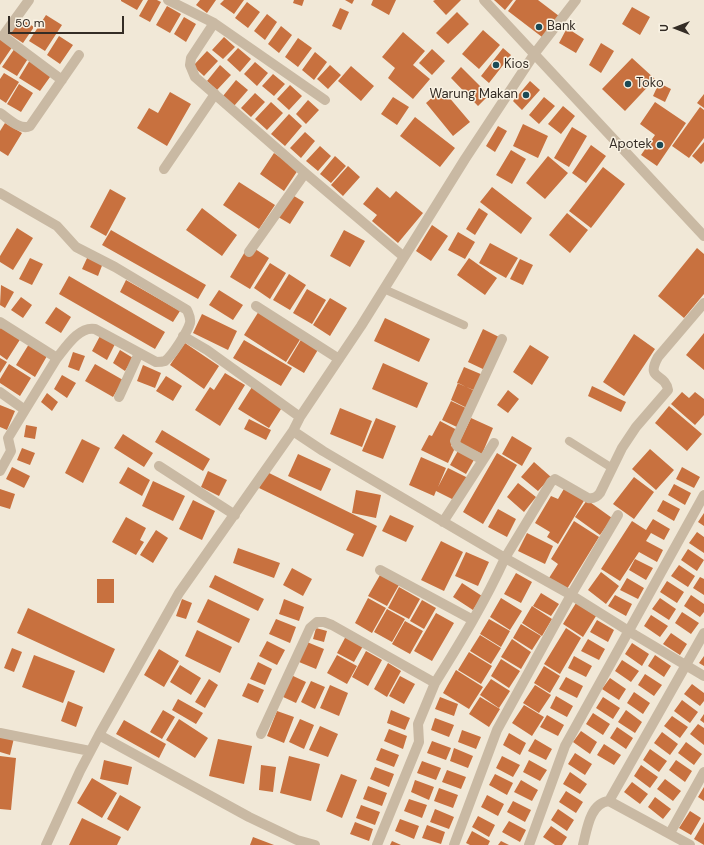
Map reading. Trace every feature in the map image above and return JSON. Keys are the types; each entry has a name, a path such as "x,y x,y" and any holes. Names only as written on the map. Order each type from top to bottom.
{"street":[{"path":"29,0 3,36 62,80"},
{"path":"168,0 214,22 325,100"},
{"path":"484,0 704,236"},
{"path":"46,845 90,751 179,594 293,431 300,417 339,359 535,53 576,0"},
{"path":"214,22 191,58 190,65 195,77 404,257"},
{"path":"0,113 21,127 28,128 79,55"},
{"path":"164,169 215,94"},
{"path":"249,252 305,173"},
{"path":"0,193 57,226 76,247 115,267 187,310 190,317 190,323 183,336 169,357 162,362 156,362 95,329 89,328 83,330 57,358 8,438 11,451 0,471"},
{"path":"377,845 419,742 418,724 435,683 494,583 505,558 551,482 555,479 588,498 592,499 600,493 622,448 636,427 668,390 667,385 654,372 653,366 658,357 704,303"},
{"path":"256,306 339,359"},
{"path":"0,322 57,358"},
{"path":"183,336 207,350 300,417"},
{"path":"483,460 457,446 455,441 502,339"},
{"path":"119,398 139,353"},
{"path":"0,392 25,410"},
{"path":"293,431 323,451 571,595 704,676"},
{"path":"443,522 494,443"},
{"path":"159,466 235,516"},
{"path":"529,845 565,746 704,495"},
{"path":"454,845 496,730 571,595 618,515"},
{"path":"380,570 473,620"},
{"path":"261,734 310,628 317,622 324,622 332,625 435,683"},
{"path":"609,801 704,633"},
{"path":"0,733 90,751"},
{"path":"99,735 249,817 297,840 315,845"},
{"path":"670,833 704,772"},
{"path":"583,845 594,809 603,801 609,801 690,845"}],"lane":[{"path":"384,289 464,325"},
{"path":"569,441 612,468"}],"building":[{"path":"121,0 143,0 137,10"},
{"path":"148,0 157,0 161,2 150,22 139,16"},
{"path":"200,0 216,0 207,13 196,5"},
{"path":"224,0 244,0 234,14 220,4"},
{"path":"294,0 304,0 302,6 293,3"},
{"path":"345,0 354,0 352,4"},
{"path":"373,0 396,0 389,15 371,5"},
{"path":"461,0 446,15 433,1"},
{"path":"494,0 513,0 505,10"},
{"name":"Bank","path":"516,0 538,0 559,16 542,37 508,11"},
{"path":"247,2 260,12 248,28 235,18"},
{"path":"167,6 181,14 170,33 156,25"},
{"path":"632,7 650,17 640,35 622,24"},
{"path":"340,8 349,12 341,30 332,26"},
{"path":"457,12 469,24 448,44 436,33"},
{"path":"267,14 277,22 265,40 254,31"},
{"path":"46,15 62,25 45,51 29,41"},
{"path":"18,17 34,27 23,43 8,33"},
{"path":"184,17 196,24 186,42 174,34"},
{"path":"281,26 292,35 279,53 268,44"},
{"path":"567,28 584,39 576,53 559,43"},
{"path":"483,30 500,45 479,69 462,54"},
{"path":"403,32 425,51 413,65 430,79 413,99 388,78 395,68 382,57"},
{"path":"59,36 73,45 60,64 47,55"},
{"path":"0,37 13,46 0,65"},
{"path":"224,37 235,47 223,59 212,50"},
{"path":"298,38 312,48 298,67 285,57"},
{"name":"Toko","path":"601,43 614,51 601,73 589,65"},
{"path":"15,48 29,57 17,76 2,67"},
{"path":"238,48 251,59 240,72 227,60"},
{"name":"Kios","path":"503,48 511,55 489,83 481,76"},
{"path":"432,49 445,61 432,75 419,63"},
{"path":"207,51 218,61 204,76 193,66"},
{"path":"315,52 327,62 314,80 302,70"},
{"path":"33,55 55,70 40,91 19,78"},
{"name":"Toko","path":"632,58 655,79 625,111 602,89"},
{"path":"255,62 268,73 257,86 244,74"},
{"path":"220,65 231,75 217,90 207,81"},
{"path":"330,65 341,75 328,89 317,79"},
{"path":"351,66 374,86 361,101 338,81"},
{"path":"461,67 489,95 478,106 451,78"},
{"path":"4,73 19,82 6,103 0,99 0,79"},
{"path":"273,74 285,84 274,96 262,86"},
{"path":"236,80 248,90 234,106 223,96"},
{"name":"Warung Makan","path":"530,81 540,90 522,110 513,101"},
{"path":"659,83 671,89 665,102 653,96"},
{"path":"19,84 33,93 21,112 7,104"},
{"path":"290,85 302,96 289,110 277,99"},
{"path":"442,89 470,122 453,136 426,103"},
{"path":"170,92 191,104 167,146 137,128 149,108 158,113"},
{"path":"255,93 265,102 251,117 241,108"},
{"path":"704,94 704,108 697,103"},
{"path":"393,97 409,107 397,125 381,114"},
{"path":"544,97 555,106 539,124 529,115"},
{"path":"308,100 319,110 306,124 296,114"},
{"path":"271,102 283,113 267,130 255,119"},
{"name":"Apotek","path":"655,102 686,123 657,166 641,155 655,135 640,124"},
{"path":"563,106 575,116 561,134 548,124"},
{"path":"700,107 704,110 704,138 689,158 672,146"},
{"path":"289,114 302,126 285,146 271,134"},
{"path":"415,117 455,148 440,167 400,136"},
{"path":"5,123 22,133 8,156 0,151 0,131"},
{"path":"523,124 548,136 538,158 513,146"},
{"path":"498,126 507,131 495,152 486,146"},
{"path":"572,127 587,136 569,167 554,158"},
{"path":"305,132 315,141 301,158 290,148"},
{"path":"704,142 704,161 701,164 692,156"},
{"path":"591,145 606,156 586,183 572,173"},
{"path":"320,146 331,156 318,171 306,161"},
{"path":"511,150 526,159 512,184 496,175"},
{"path":"274,153 298,170 284,191 260,174"},
{"path":"335,156 346,166 331,183 320,174"},
{"path":"548,156 568,173 545,199 526,183"},
{"path":"348,166 360,177 343,196 331,185"},
{"path":"603,167 625,184 591,228 569,211"},
{"path":"239,182 275,205 259,229 223,205"},
{"path":"377,187 390,198 396,191 423,213 398,243 372,221 377,215 363,204"},
{"path":"492,187 532,218 521,234 480,202"},
{"path":"110,189 126,198 106,236 90,227"},
{"path":"289,193 304,202 290,224 275,215"},
{"path":"202,208 237,235 222,256 186,230"},
{"path":"479,208 488,214 475,235 466,229"},
{"path":"567,213 588,230 570,253 549,235"},
{"path":"432,225 448,236 431,261 416,251"},
{"path":"17,228 33,238 13,270 0,262 0,256"},
{"path":"111,230 206,285 198,299 102,245"},
{"path":"344,230 365,241 350,267 330,256"},
{"path":"458,232 475,242 465,259 448,250"},
{"path":"490,243 518,258 506,278 479,263"},
{"path":"249,245 269,258 250,289 230,277"},
{"path":"697,248 704,254 704,294 684,318 658,296"},
{"path":"88,256 103,263 98,276 82,269"},
{"path":"30,258 43,264 32,285 19,279"},
{"path":"469,258 497,278 485,295 457,275"},
{"path":"520,259 533,265 523,285 510,279"},
{"path":"270,263 286,273 270,299 254,288"},
{"path":"289,274 306,285 290,310 273,300"},
{"path":"69,276 165,332 155,349 59,294"},
{"path":"126,280 180,311 173,322 120,292"},
{"path":"1,285 14,292 5,308 0,305"},
{"path":"307,289 326,300 312,324 293,313"},
{"path":"219,290 243,305 233,320 209,305"},
{"path":"21,297 32,305 23,318 11,310"},
{"path":"330,298 347,308 330,336 313,325"},
{"path":"56,307 71,317 61,333 45,323"},
{"path":"259,311 301,338 286,362 244,335"},
{"path":"202,314 237,331 228,350 193,333"},
{"path":"385,318 430,339 419,362 374,341"},
{"path":"2,326 21,338 7,360 0,355 0,329"},
{"path":"483,329 501,338 485,370 468,362"},
{"path":"704,333 704,370 686,355"},
{"path":"634,334 655,349 624,396 603,382"},
{"path":"100,336 115,344 107,360 92,351"},
{"path":"302,338 319,348 304,373 287,363"},
{"path":"244,340 292,368 281,386 233,358"},
{"path":"185,343 219,366 204,389 170,365"},
{"path":"29,344 47,356 35,377 16,365"},
{"path":"530,345 549,357 532,385 513,372"},
{"path":"120,350 133,358 125,371 113,363"},
{"path":"73,352 85,356 79,371 68,367"},
{"path":"0,358 7,362 0,373"},
{"path":"383,363 428,383 417,408 372,389"},
{"path":"9,364 31,378 20,396 0,383 0,379"},
{"path":"95,364 123,380 113,397 85,381"},
{"path":"143,365 161,373 155,388 137,381"},
{"path":"464,367 483,375 476,391 457,383"},
{"path":"225,373 245,385 220,426 195,410 210,387 214,390"},
{"path":"62,375 76,383 67,398 54,389"},
{"path":"166,376 182,386 173,401 156,391"},
{"path":"458,383 477,392 469,409 451,400"},
{"path":"592,386 626,402 621,412 588,396"},
{"path":"252,387 283,406 269,428 238,409"},
{"path":"508,390 519,399 508,413 497,405"},
{"path":"682,392 689,398 695,392 704,399 704,415 695,425 671,404"},
{"path":"47,393 58,402 52,411 41,402"},
{"path":"451,401 468,409 459,428 442,420"},
{"path":"0,405 15,411 7,430 0,427"},
{"path":"669,406 702,434 687,451 655,423"},
{"path":"340,408 372,421 362,447 330,434"},
{"path":"376,418 396,426 383,459 362,451"},
{"path":"471,418 493,428 482,454 459,443"},
{"path":"249,419 271,430 266,440 244,429"},
{"path":"440,421 459,431 451,446 455,448 448,463 421,450 429,435 432,436"},
{"path":"26,425 37,427 35,439 24,437"},
{"path":"162,430 210,459 203,471 155,442"},
{"path":"123,434 153,453 144,467 114,448"},
{"path":"512,436 532,448 522,466 502,454"},
{"path":"82,439 100,448 83,483 65,473"},
{"path":"22,448 35,453 30,465 17,460"},
{"path":"459,449 475,458 466,474 450,465"},
{"path":"650,449 674,470 656,490 632,469"},
{"path":"497,453 517,465 483,524 463,512"},
{"path":"298,454 331,469 321,491 288,476"},
{"path":"421,457 446,468 438,487 448,468 468,478 456,501 436,491 434,496 409,485"},
{"path":"534,462 551,477 538,491 521,477"},
{"path":"12,467 30,476 24,488 6,479"},
{"path":"128,467 150,480 142,496 119,483"},
{"path":"682,467 700,477 694,488 676,479"},
{"path":"208,471 227,480 219,496 201,487"},
{"path":"267,472 377,526 363,557 346,550 354,534 259,488"},
{"path":"634,477 654,492 634,519 613,504"},
{"path":"153,481 185,496 173,521 142,506"},
{"path":"518,483 536,497 524,512 507,497"},
{"path":"674,484 691,493 685,505 668,495"},
{"path":"565,487 585,499 558,544 547,537 550,532 535,523 551,496 558,499"},
{"path":"0,489 15,494 10,509 0,506"},
{"path":"356,490 381,495 376,518 352,513"},
{"path":"193,500 215,511 202,540 179,529"},
{"path":"587,500 612,518 600,535 575,517"},
{"path":"663,500 680,509 674,521 657,511"},
{"path":"498,509 516,519 507,537 488,527"},
{"path":"704,513 704,526 698,522"},
{"path":"390,515 414,526 406,542 382,531"},
{"path":"126,517 146,528 140,540 144,542 136,555 112,542"},
{"path":"653,519 670,529 664,540 651,533 646,541 663,550 657,562 639,552 620,581 601,569 632,521 646,530"},
{"path":"574,521 599,537 567,589 549,578 558,564 551,559"},
{"path":"156,530 168,538 153,563 140,555"},
{"path":"697,532 704,537 704,553 689,543"},
{"path":"527,533 553,546 545,564 518,551"},
{"path":"441,541 463,552 444,591 421,580"},
{"path":"238,548 280,563 274,578 233,563"},
{"path":"688,549 704,560 697,571 681,560"},
{"path":"466,552 489,562 478,586 455,576"},
{"path":"635,559 653,568 646,580 629,570"},
{"path":"679,565 695,576 688,587 671,576"},
{"path":"292,568 312,579 303,596 283,585"},
{"path":"601,572 619,586 606,604 588,590"},
{"path":"516,573 532,582 521,603 504,594"},
{"path":"215,575 264,599 258,611 209,587"},
{"path":"380,575 399,585 387,606 368,596"},
{"path":"700,577 704,579 704,595 693,588"},
{"path":"627,578 644,588 638,599 620,590"},
{"path":"97,579 114,579 114,603 97,603"},
{"path":"667,581 684,592 677,603 660,592"},
{"path":"462,583 482,596 473,610 453,597"},
{"path":"399,587 420,599 409,619 388,608"},
{"path":"541,593 559,604 551,616 533,606"},
{"path":"615,595 632,604 626,616 608,606"},
{"path":"691,595 704,604 704,612 700,617 684,606"},
{"path":"368,598 386,608 372,633 355,623"},
{"path":"501,598 522,611 510,630 490,617"},
{"path":"660,598 676,609 669,620 652,609"},
{"path":"182,599 192,603 186,619 176,616"},
{"path":"208,599 250,619 239,643 197,622"},
{"path":"284,599 304,607 299,621 279,614"},
{"path":"422,600 436,608 424,629 410,621"},
{"path":"576,603 596,616 583,637 563,624"},
{"path":"532,606 552,619 542,636 522,623"},
{"path":"28,608 115,649 104,673 17,633"},
{"path":"387,609 405,619 392,642 374,632"},
{"path":"682,612 699,623 691,634 675,623"},
{"path":"436,613 454,623 432,661 414,651"},
{"path":"651,615 668,626 660,637 644,626"},
{"path":"276,619 296,627 290,643 269,634"},
{"path":"489,619 510,631 501,647 480,634"},
{"path":"597,620 614,630 608,642 590,632"},
{"path":"405,621 423,631 410,654 392,644"},
{"path":"521,624 541,636 532,650 513,638"},
{"path":"316,628 327,631 324,642 313,639"},
{"path":"566,628 581,638 560,674 544,664"},
{"path":"197,630 232,647 220,673 185,656"},
{"path":"671,633 687,644 680,655 663,644"},
{"path":"480,635 501,648 491,664 470,651"},
{"path":"346,636 363,646 354,662 337,653"},
{"path":"512,639 531,652 521,669 501,657"},
{"path":"588,639 605,649 599,660 581,651"},
{"path":"267,641 285,650 277,665 259,656"},
{"path":"307,642 324,649 316,669 299,662"},
{"path":"632,643 649,654 642,666 625,654"},
{"path":"12,648 22,652 14,672 4,668"},
{"path":"159,649 179,661 164,687 144,675"},
{"path":"366,651 382,660 368,686 352,677"},
{"path":"469,652 492,666 481,684 458,670"},
{"path":"34,655 75,671 63,703 22,687"},
{"path":"337,655 357,666 347,684 327,673"},
{"path":"655,655 671,666 664,677 648,666"},
{"path":"574,656 592,666 586,677 568,668"},
{"path":"704,656 704,666 699,663"},
{"path":"501,659 520,671 509,688 491,676"},
{"path":"622,660 639,671 631,682 615,671"},
{"path":"258,662 272,669 265,685 250,679"},
{"path":"388,663 401,671 387,697 374,689"},
{"path":"180,665 201,678 191,695 170,682"},
{"path":"544,666 560,676 550,693 534,683"},
{"path":"456,670 483,687 469,709 443,693"},
{"path":"645,674 662,685 654,696 638,685"},
{"path":"291,675 306,682 296,703 281,696"},
{"path":"400,676 415,684 404,704 389,696"},
{"path":"566,677 583,686 577,698 559,689"},
{"path":"610,678 626,689 619,700 602,689"},
{"path":"209,679 218,685 205,708 195,702"},
{"path":"491,679 510,691 499,708 480,695"},
{"path":"311,681 325,687 315,709 301,702"},
{"path":"248,683 264,690 258,703 242,696"},
{"path":"692,684 704,693 704,701 700,706 684,694"},
{"path":"330,685 348,693 339,716 320,708"},
{"path":"535,685 551,695 539,713 523,703"},
{"path":"634,692 650,703 643,714 627,703"},
{"path":"556,696 573,706 567,717 550,708"},
{"path":"440,697 458,704 454,716 435,709"},
{"path":"480,697 500,709 489,727 469,714"},
{"path":"603,697 620,708 613,719 596,708"},
{"path":"178,699 203,713 196,724 172,710"},
{"path":"682,700 698,712 690,723 674,711"},
{"path":"68,701 83,707 76,727 61,721"},
{"path":"524,705 544,717 532,736 512,723"},
{"path":"163,710 175,717 162,739 150,732"},
{"path":"391,710 410,718 405,730 387,723"},
{"path":"626,710 642,722 635,733 618,722"},
{"path":"277,711 294,717 284,743 267,736"},
{"path":"593,713 610,724 603,735 586,724"},
{"path":"704,714 704,723 700,720"},
{"path":"547,715 564,725 558,736 540,727"},
{"path":"672,716 688,727 680,738 664,726"},
{"path":"435,718 454,725 449,737 431,730"},
{"path":"179,719 208,738 195,758 166,740"},
{"path":"300,719 314,725 304,749 289,742"},
{"path":"124,720 166,744 159,758 116,734"},
{"path":"698,724 704,728 704,745 690,734"},
{"path":"320,726 338,734 328,757 309,750"},
{"path":"617,727 633,738 626,749 610,738"},
{"path":"389,729 407,736 403,749 384,741"},
{"path":"462,730 481,737 476,749 458,742"},
{"path":"581,731 597,742 590,754 573,742"},
{"path":"662,732 678,744 670,755 654,743"},
{"path":"509,733 526,743 520,755 503,745"},
{"path":"0,734 14,738 10,755 0,752"},
{"path":"218,739 252,746 244,784 209,776"},
{"path":"535,739 552,749 546,760 528,751"},
{"path":"432,741 451,748 446,760 427,753"},
{"path":"686,742 702,754 694,765 678,753"},
{"path":"604,744 621,755 614,765 597,755"},
{"path":"381,748 399,755 394,767 376,760"},
{"path":"454,748 473,756 468,768 450,761"},
{"path":"650,749 667,761 659,772 643,760"},
{"path":"575,753 592,764 585,775 568,764"},
{"path":"0,756 16,758 11,810 0,809"},
{"path":"289,756 320,764 311,801 280,793"},
{"path":"502,756 520,765 513,777 496,768"},
{"path":"104,760 132,767 128,785 100,779"},
{"path":"529,760 547,770 540,781 523,772"},
{"path":"676,760 692,771 685,782 669,770"},
{"path":"422,761 441,768 436,780 417,773"},
{"path":"261,765 276,767 273,792 259,790"},
{"path":"641,765 658,777 650,788 634,776"},
{"path":"375,767 394,774 389,787 370,779"},
{"path":"447,770 466,777 461,789 442,782"},
{"path":"570,772 587,784 580,794 563,784"},
{"path":"341,774 357,780 342,818 326,811"},
{"path":"495,774 513,783 507,795 489,785"},
{"path":"92,778 117,793 102,818 77,803"},
{"path":"665,779 681,791 673,801 657,789"},
{"path":"415,780 434,787 429,800 411,792"},
{"path":"521,780 538,790 532,801 514,792"},
{"path":"632,782 648,794 640,804 624,792"},
{"path":"368,786 387,793 382,806 363,799"},
{"path":"704,787 704,801 698,797"},
{"path":"439,788 458,795 453,808 434,801"},
{"path":"566,791 583,802 576,813 559,802"},
{"path":"120,795 141,807 128,831 107,819"},
{"path":"487,795 504,804 498,816 481,807"},
{"path":"655,797 671,809 663,819 648,807"},
{"path":"409,799 427,805 422,818 404,811"},
{"path":"513,801 531,810 525,822 507,812"},
{"path":"361,805 380,812 375,825 356,818"},
{"path":"435,809 454,817 449,829 430,822"},
{"path":"558,809 574,820 567,831 551,820"},
{"path":"690,811 701,818 691,835 679,828"},
{"path":"478,816 495,825 489,837 472,827"},
{"path":"82,818 121,837 117,845 69,845"},
{"path":"400,819 419,826 414,839 395,831"},
{"path":"509,821 526,830 520,842 502,832"},
{"path":"355,822 373,829 369,841 350,834"},
{"path":"704,822 704,845 694,839"},
{"path":"427,825 445,832 441,844 422,838"},
{"path":"551,826 567,837 562,845 555,845 543,837"},
{"path":"472,831 490,841 488,845 470,845 466,843"},
{"path":"253,837 274,845 250,845"},
{"path":"392,841 401,845 390,845"},
{"path":"501,841 509,845 498,845"}],"place":[{"name":"Bank","path":"539,27"},
{"name":"Kios","path":"496,65"},
{"name":"Toko","path":"628,84"},
{"name":"Warung Makan","path":"526,95"},
{"name":"Apotek","path":"660,145"}]}
